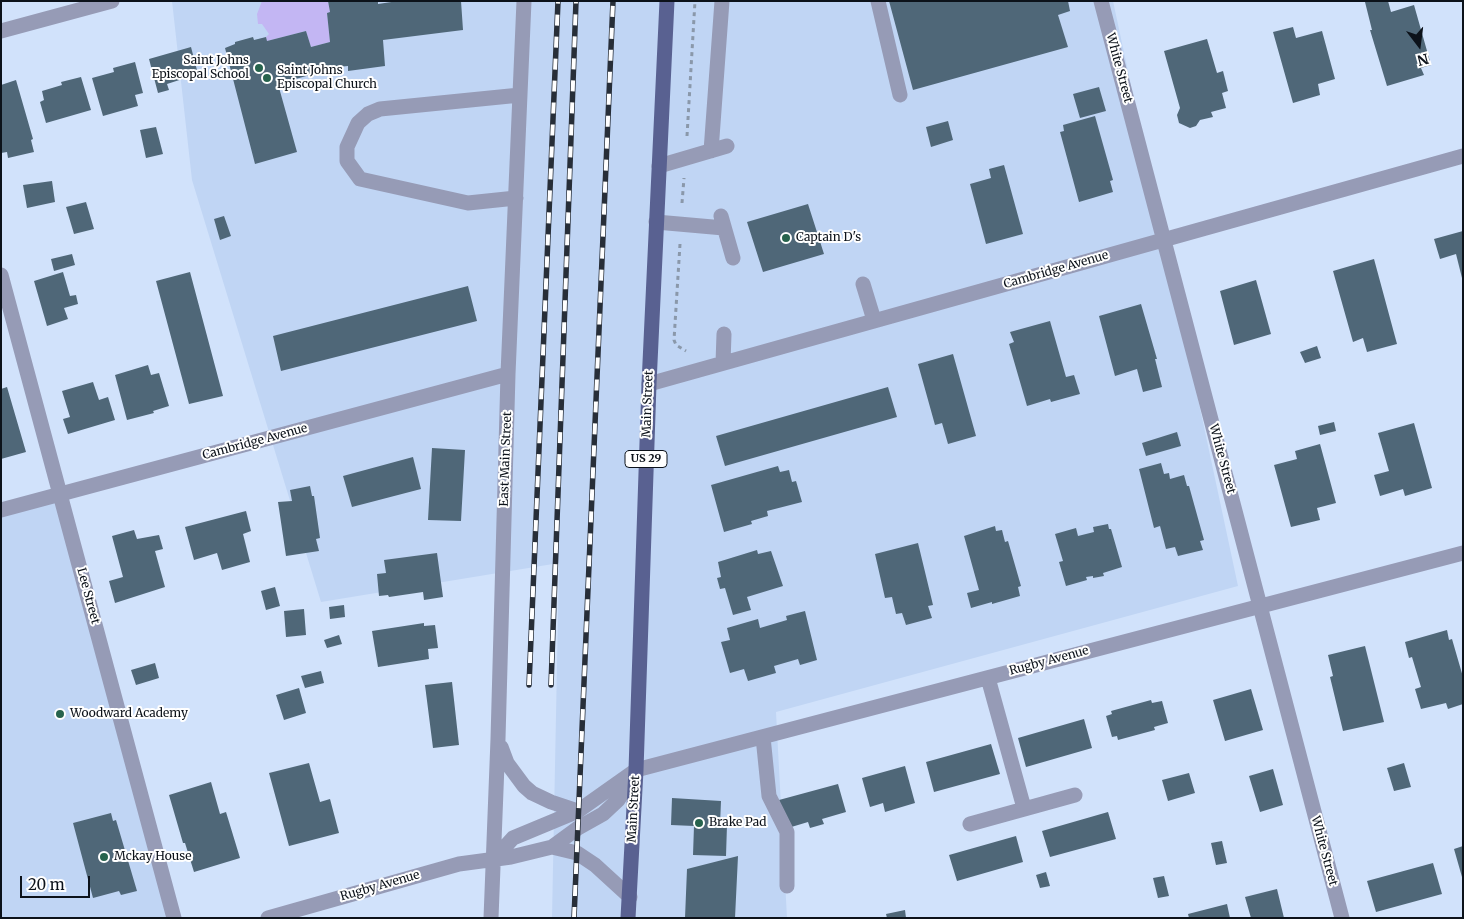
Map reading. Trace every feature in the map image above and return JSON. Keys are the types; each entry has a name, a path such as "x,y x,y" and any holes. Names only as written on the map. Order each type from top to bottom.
{"main road":[{"name":"Main Street","path":"628,918 636,770 649,384 667,1"}],"street":[{"path":"1,31 112,1"},
{"name":"East Main Street","path":"491,918 508,374 524,1"},
{"path":"711,150 722,1"},
{"path":"878,1 900,95"},
{"name":"White Street","path":"1101,1 1342,918"},
{"path":"516,198 468,203 360,179 347,161 347,147 358,123 368,114 380,109 520,95"},
{"path":"659,166 727,146"},
{"name":"Cambridge Avenue","path":"649,384 1463,156"},
{"path":"656,222 723,222 733,258"},
{"name":"Lee Street","path":"1,275 174,918"},
{"path":"863,284 874,320"},
{"path":"723,363 724,334"},
{"name":"Cambridge Avenue","path":"1,510 508,374"},
{"name":"Rugby Avenue","path":"494,859 513,838 578,811 636,770 1463,553"},
{"path":"988,678 1024,808"},
{"path":"763,737 769,796 787,832 787,886"},
{"path":"498,739 506,763 524,786 532,793 551,802 578,811"},
{"name":"Rugby Avenue","path":"268,918 318,911 459,864 552,847 578,828 603,814 618,800 636,770"},
{"path":"970,824 1075,795"},
{"path":"552,847 577,853 595,865 630,898"}],"path":[{"path":"687,136 695,1"},
{"path":"682,203 684,175"},
{"path":"680,244 674,340 676,346 686,351"}],"shaded area":[{"path":"172,1 1113,1 1238,586 776,712 787,918 552,918 559,563 321,602 192,180"},
{"path":"262,1 328,1 330,12 327,13 330,42 311,47 306,31 267,41 266,37 269,34 262,24 258,24 257,14"},
{"name":"Woodward Academy","path":"60,494 174,918 1,918 1,510"}],"building":[{"name":"Saint Johns Episcopal Church","path":"328,1 378,1 378,4 398,1 461,1 463,30 383,40 385,66 348,71 348,66 338,67 278,84 297,152 255,164 225,48 235,44 235,42 253,37 254,40 266,37 267,41 306,31 311,47 330,42 327,13 330,12"},
{"path":"889,1 1068,1 1070,11 1058,15 1068,47 913,90"},
{"path":"1388,1 1391,12 1414,5 1431,65 1421,68 1424,75 1387,86 1370,30 1372,30 1365,2"},
{"path":"1293,27 1296,38 1322,31 1335,79 1318,84 1320,95 1293,103 1273,32"},
{"path":"1207,39 1217,73 1223,71 1228,91 1222,93 1226,108 1211,112 1213,117 1200,120 1196,126 1190,128 1179,123 1177,115 1180,108 1164,51"},
{"path":"191,47 198,74 167,84 169,90 158,93 149,59"},
{"path":"135,62 143,93 135,95 138,106 103,116 92,78 114,72 113,68"},
{"path":"81,77 91,110 46,123 40,102 44,100 42,91 62,85 61,82"},
{"path":"16,80 33,139 31,140 34,152 8,158 7,152 1,153 1,85"},
{"path":"1099,87 1106,111 1080,118 1073,94"},
{"path":"1095,116 1113,180 1110,181 1113,192 1079,202 1060,132 1064,131 1063,125"},
{"path":"948,121 953,140 931,147 926,127"},
{"path":"156,127 163,154 146,158 140,130"},
{"path":"1004,165 1023,234 986,244 970,184 991,178 989,169"},
{"path":"52,181 55,202 27,208 23,185"},
{"path":"86,202 94,229 74,234 66,207"},
{"name":"Captain D's","path":"808,204 824,254 763,272 747,222"},
{"path":"224,216 231,236 220,240 214,219"},
{"path":"1463,231 1462,278 1456,254 1440,259 1434,239"},
{"path":"72,254 75,265 54,271 51,259"},
{"path":"1374,259 1397,344 1367,352 1363,338 1353,342 1333,271"},
{"path":"63,272 70,296 76,295 78,304 64,308 68,319 47,326 34,281"},
{"path":"190,272 223,396 189,404 156,281"},
{"path":"1256,280 1271,334 1234,345 1220,291"},
{"path":"468,286 477,321 281,371 273,336"},
{"path":"1141,304 1157,359 1155,359 1162,387 1143,392 1137,369 1115,376 1099,316"},
{"path":"1050,321 1066,377 1074,375 1080,394 1051,402 1050,399 1027,406 1009,344 1014,342 1010,332"},
{"path":"1317,346 1321,358 1305,363 1300,352"},
{"path":"953,354 976,436 948,444 942,423 935,425 918,364"},
{"path":"148,365 151,375 159,373 169,406 153,411 154,413 127,420 115,375"},
{"path":"93,382 99,400 108,397 115,420 68,434 63,419 70,417 62,391"},
{"path":"7,387 26,452 1,459 1,389"},
{"path":"888,387 897,417 725,466 716,436"},
{"path":"1334,422 1336,431 1320,435 1318,426"},
{"path":"1414,423 1432,488 1405,496 1403,489 1380,496 1374,475 1389,471 1378,433"},
{"path":"1177,432 1181,446 1146,456 1142,443"},
{"path":"1320,444 1336,503 1317,508 1320,520 1291,527 1274,465 1297,459 1295,451"},
{"path":"432,448 465,450 461,521 428,520"},
{"path":"413,457 421,489 352,507 343,476"},
{"path":"1161,463 1164,474 1169,473 1170,479 1184,475 1187,486 1189,486 1204,540 1200,541 1203,550 1178,556 1175,547 1166,549 1160,526 1154,528 1139,469"},
{"path":"778,466 780,472 789,470 792,482 796,481 802,502 767,511 768,516 751,521 752,524 724,532 711,485"},
{"path":"310,486 312,496 314,496 320,538 316,539 319,551 286,556 278,502 292,501 290,490"},
{"path":"246,511 251,531 243,534 250,562 222,570 217,553 194,560 185,527"},
{"path":"1108,524 1122,567 1103,573 1104,576 1086,577 1087,580 1066,586 1059,562 1063,561 1055,534 1076,528 1078,536 1094,532 1093,527"},
{"path":"995,526 996,531 1002,530 1005,542 1008,541 1021,586 1018,587 1020,596 971,608 967,593 979,590 964,536"},
{"path":"134,530 137,539 159,535 163,549 155,551 165,587 115,603 109,581 123,577 112,536"},
{"path":"918,543 933,605 928,606 932,618 906,625 902,613 896,614 892,597 885,598 875,554"},
{"path":"757,550 758,554 771,551 783,586 747,597 751,610 733,615 725,588 720,589 717,578 721,577 718,562"},
{"path":"437,553 443,597 424,600 423,592 389,597 388,595 379,596 377,574 386,573 384,560"},
{"path":"275,587 280,606 266,610 261,591"},
{"path":"344,605 345,617 330,619 329,607"},
{"path":"304,609 306,635 286,637 284,611"},
{"path":"805,611 817,660 800,665 798,659 774,666 776,673 748,681 744,669 730,673 721,642 730,640 727,628 758,619 760,628 787,620 786,616"},
{"path":"424,623 424,626 435,625 438,648 428,649 429,659 378,667 372,631"},
{"path":"1447,630 1449,640 1452,639 1463,677 1463,704 1448,709 1446,703 1421,709 1415,689 1421,687 1412,657 1409,658 1405,642"},
{"path":"339,635 342,644 327,648 324,640"},
{"path":"1365,646 1384,722 1343,731 1330,677 1333,676 1328,655"},
{"path":"155,663 159,678 136,685 131,670"},
{"path":"321,671 324,683 305,688 301,676"},
{"path":"452,682 459,745 433,748 425,685"},
{"path":"299,688 306,713 284,720 276,695"},
{"path":"1251,689 1263,730 1225,741 1213,700"},
{"path":"1151,700 1152,703 1162,701 1168,723 1154,727 1155,730 1118,740 1117,736 1112,737 1106,716 1112,714 1111,711"},
{"path":"1084,719 1092,748 1026,767 1018,738"},
{"path":"991,744 1000,774 934,792 926,762"},
{"path":"309,763 320,802 330,799 339,833 289,846 269,773"},
{"path":"1404,763 1411,787 1394,791 1387,768"},
{"path":"905,766 915,803 885,812 883,803 870,807 862,778"},
{"path":"1273,769 1283,805 1260,812 1249,776"},
{"path":"1189,773 1195,793 1168,801 1162,780"},
{"path":"211,782 220,814 226,812 240,858 194,872 185,843 183,843 169,795"},
{"path":"838,784 846,812 822,819 824,824 810,828 808,822 788,828 779,800"},
{"path":"672,798 721,801 720,825 727,825 726,856 693,855 694,826 671,825"},
{"path":"1108,812 1116,839 1050,857 1042,831"},
{"name":"Mckay House","path":"111,813 113,821 116,820 137,891 121,895 119,891 93,898 73,823"},
{"path":"1016,836 1023,862 957,881 949,855"},
{"path":"1222,841 1227,863 1216,865 1211,843"},
{"path":"1463,846 1463,877 1462,877 1454,849"},
{"path":"738,856 735,918 685,918 687,869"},
{"path":"1433,863 1442,894 1376,912 1367,881"},
{"path":"1046,872 1050,886 1040,888 1036,875"},
{"path":"1164,876 1169,896 1158,898 1153,878"},
{"path":"1277,889 1284,918 1251,918 1245,897"},
{"path":"1227,904 1230,918 1189,918 1188,914"},
{"path":"905,910 906,918 887,918 886,914"}],"railway":[{"path":"529,685 558,1"},
{"path":"551,685 576,1"},
{"path":"574,918 613,1"}],"place":[{"name":"Saint Johns Episcopal School","path":"259,68"},
{"name":"Saint Johns Episcopal Church","path":"267,78"},
{"name":"Captain D's","path":"786,238"},
{"name":"Woodward Academy","path":"60,714"},
{"name":"Brake Pad","path":"699,823"},
{"name":"Mckay House","path":"104,857"}]}
